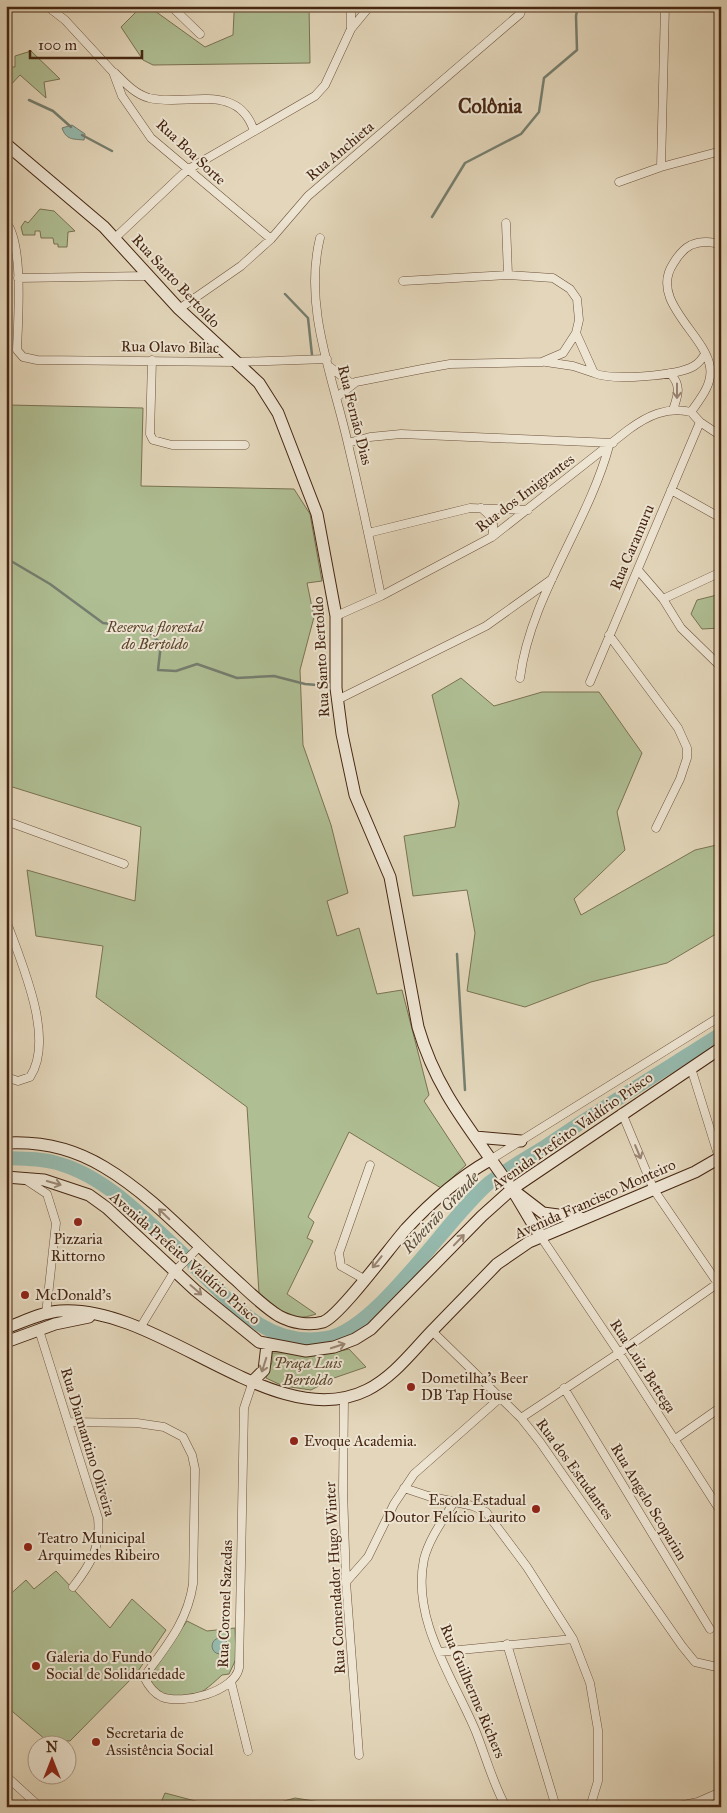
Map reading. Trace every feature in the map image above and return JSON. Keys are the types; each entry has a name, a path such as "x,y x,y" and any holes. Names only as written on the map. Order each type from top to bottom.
{"main road":[{"name":"Rua Santo Bertoldo","path":"6,144 115,238 179,309 264,388 278,413 317,514 336,616 337,700 342,734 355,794 390,877 424,1050 443,1091 509,1185"},
{"name":"Avenida Prefeito Valdírio Prisco","path":"6,1177 44,1180 89,1195 107,1208 174,1272 258,1342 294,1350 314,1351 342,1345 363,1334 394,1307 482,1216 509,1185 721,1048"},
{"path":"473,1170 476,1138 520,1141"},
{"name":"Avenida Prefeito Valdírio Prisco","path":"6,1143 39,1142 60,1147 102,1165 155,1205 199,1247 274,1311 298,1323 314,1323 331,1318 431,1203 473,1170 494,1164"},
{"name":"Avenida Francisco Monteiro","path":"6,1328 46,1314 68,1311 100,1316 140,1328 253,1381 296,1398 326,1401 344,1399 368,1389 389,1375 497,1264 512,1252 540,1237 720,1161"},
{"path":"509,1185 543,1213 566,1218 586,1218"},
{"path":"509,1185 540,1237"},
{"name":"Avenida Francisco Monteiro","path":"6,1342 72,1320 100,1316"},
{"path":"253,1381 264,1370 267,1345"}],"street":[{"name":"Rua Boa Sorte","path":"47,6 65,20 113,72 122,96 151,138 271,239"},
{"path":"170,6 200,34"},
{"path":"351,6 351,29"},
{"path":"115,238 188,170 309,101 320,92 336,64 351,29 370,6"},
{"path":"661,167 665,6"},
{"name":"Rua Anchieta","path":"179,309 242,266 271,239 308,196 522,10"},
{"path":"113,72 131,90 149,98 212,99 236,105 247,116 254,131"},
{"path":"619,182 661,167 721,151"},
{"path":"6,222 15,241 18,278 148,276"},
{"path":"506,223 508,275"},
{"name":"Rua Fernão Dias","path":"320,238 317,249 315,298 317,320 348,443 381,596"},
{"path":"721,246 706,242 688,247 673,264 667,279 667,290 671,301 709,362 711,377 691,412 700,422 721,436"},
{"path":"403,281 508,275 553,278 570,289 577,299 579,309 576,333 563,352 542,362"},
{"name":"Rua Olavo Bilac","path":"18,278 17,350 23,357 37,360 328,363"},
{"path":"576,333 594,373"},
{"path":"337,397 352,384 450,364 542,362 573,366 612,378 670,373 693,366 705,354"},
{"path":"152,360 150,434 153,440 172,445 245,445"},
{"path":"328,363 352,384"},
{"path":"670,373 678,386 678,395 673,410"},
{"name":"Rua dos Imigrantes","path":"336,616 381,596 492,537 641,420 673,410 691,412"},
{"name":"Rua Caramuru","path":"590,682 700,422"},
{"path":"348,443 370,437 401,434 611,444 525,646 520,678"},
{"path":"672,490 721,518"},
{"path":"481,508 491,515 494,522 492,537"},
{"path":"368,533 437,515 481,508 528,510"},
{"path":"638,570 663,599 681,628 721,667"},
{"path":"663,599 721,572"},
{"path":"337,700 486,626 553,578"},
{"path":"609,635 678,728 687,748 682,774 656,828"},
{"path":"6,821 124,864"},
{"path":"6,920 35,1003 38,1024 38,1047 33,1073 26,1080 18,1081 6,1078"},
{"path":"494,1164 520,1141 721,1016"},
{"path":"691,1068 720,1161"},
{"path":"521,1418 720,1284 654,1190 622,1113"},
{"path":"364,1279 341,1266 339,1252 370,1165"},
{"path":"20,1177 47,1194 54,1215 56,1232 46,1314"},
{"name":"Rua Luiz Bettega","path":"540,1237 619,1353 721,1512"},
{"path":"140,1328 174,1272 199,1247"},
{"name":"Rua Diamantino Oliveira","path":"39,1330 94,1503 100,1532 98,1547 92,1561 72,1587"},
{"name":"Rua dos Estudantes","path":"432,1330 521,1418 540,1442 695,1662 721,1668"},
{"name":"Rua Coronel Sazedas","path":"68,1422 137,1423 164,1427 176,1432 188,1444 195,1469 193,1584 191,1599 181,1625 144,1676 156,1693 176,1699 209,1694 236,1678 239,1668 244,1408 253,1381"},
{"name":"Rua Angelo Scoparim","path":"564,1388 710,1629"},
{"path":"346,1582 368,1557 404,1488 426,1462 500,1398"},
{"name":"Rua Comendador Hugo Winter","path":"344,1399 343,1490 346,1582 359,1755"},
{"path":"674,1440 721,1407"},
{"path":"404,1488 480,1508 491,1518 574,1639 590,1683 598,1730 598,1781 590,1807"},
{"name":"Rua Guilherme Richers","path":"454,1502 435,1534 424,1561 423,1592 425,1612 439,1652 476,1731 506,1807"},
{"path":"439,1652 574,1639"},
{"path":"507,1644 556,1807"},
{"path":"231,1682 248,1751"},
{"path":"6,1776 40,1807"},
{"path":"674,1807 698,1802 721,1792"}],"green space":[{"path":"142,6 148,6 205,47 233,35 234,13 241,6 309,6 310,63 153,65 143,60 121,27"},
{"path":"31,51 60,79 44,82 46,98 20,75 6,90 6,67 15,67 15,56"},
{"path":"40,209 54,211 75,231 68,232 67,247 58,247 58,244 54,244 53,238 41,238 40,231 35,231 35,235 23,235 21,227 25,221 28,223"},
{"name":"Reserva florestal do Bertoldo","path":"6,382 11,384 9,405 143,408 141,486 294,489 310,514 322,581 307,583 314,617 300,670 303,745 331,825 348,893 327,901 337,936 359,928 377,994 402,990 429,1095 424,1101 466,1165 441,1188 349,1132 308,1217 314,1222 307,1238 313,1241 287,1294 316,1314 298,1317 284,1314 259,1293 247,1107 96,997 103,946 36,936 27,870 135,901 141,827 6,785"},
{"path":"721,594 721,628 702,629 691,614 697,600"},
{"path":"461,678 494,706 542,692 599,692 642,753 617,812 625,850 574,899 581,915 695,850 721,844 721,931 667,963 591,982 525,1007 467,991 475,933 467,890 413,896 404,836 455,827 459,803 432,695"},
{"name":"Praça Luis Bertoldo","path":"349,1349 366,1367 334,1378 311,1390 283,1386 266,1378 272,1362 272,1353 336,1352"},
{"path":"56,1571 110,1628 132,1599 166,1630 136,1674 75,1736 41,1736 6,1706 6,1598 26,1580 34,1589"},
{"path":"187,1621 207,1631 235,1628 236,1659 229,1674 222,1675 205,1690 190,1697 182,1698 152,1689 148,1677"},
{"path":"165,1793 218,1807 159,1807"},
{"path":"295,1798 333,1804 337,1807 262,1807"}],"water":[{"path":"72,125 85,134 84,140 70,138 66,135 62,128"},
{"path":"220,1638 226,1640 228,1646 226,1652 220,1654 214,1652 212,1646 214,1640"}],"waterway":[{"path":"432,217 465,163 521,134 539,112 544,78 577,50 576,16 578,6"},
{"path":"29,100 53,111 71,127"},
{"path":"82,135 112,151"},
{"path":"285,294 308,318 312,355"},
{"path":"6,534 11,561 50,584 103,623 145,628 161,644 158,670 176,671 197,664 237,678 274,676 305,684 329,686"},
{"path":"457,954 465,1090"},
{"name":"Ribeirão Grande","path":"194,1266 237,1308 269,1330 287,1337 306,1340 327,1338 347,1330 390,1294 472,1199 489,1183 609,1104 721,1034"},
{"name":"Ribeirão Grande","path":"6,1158 54,1162 95,1179 127,1202 184,1255"}],"place":[{"name":"Pizzaria Rittorno","path":"78,1222"},
{"name":"McDonald's","path":"25,1295"},
{"name":"Dometilha's Beer DB Tap House","path":"411,1387"},
{"name":"Evoque Academia.","path":"294,1441"},
{"name":"Escola Estadual Doutor Felício Laurito","path":"536,1509"},
{"name":"Teatro Municipal Arquimedes Ribeiro","path":"28,1547"},
{"name":"Galeria do Fundo Social de Solidariedade","path":"36,1666"},
{"name":"Secretaria de Assistência Social","path":"96,1742"}],"district":[{"name":"Colônia","path":"490,106"}]}
